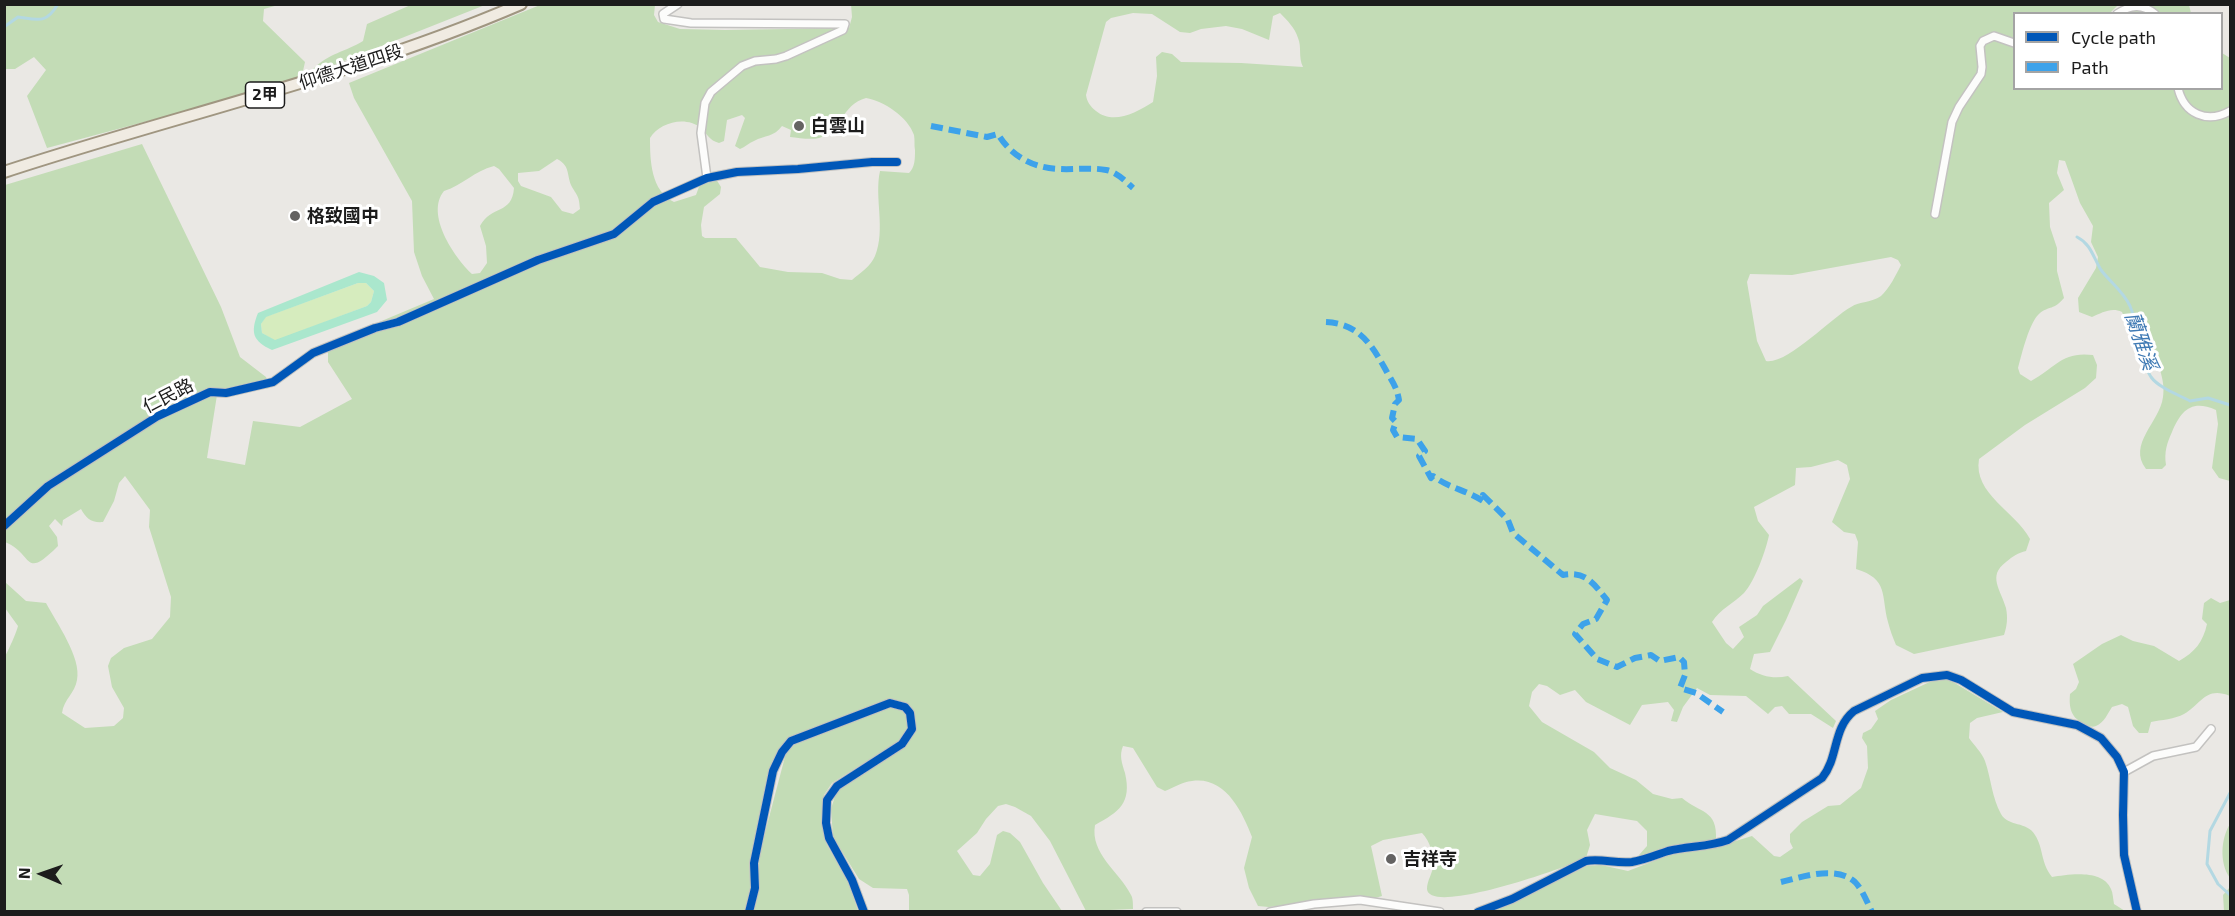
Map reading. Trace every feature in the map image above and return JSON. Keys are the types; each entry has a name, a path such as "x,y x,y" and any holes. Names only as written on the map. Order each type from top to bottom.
{"main road":[{"name":"仰德大道四段","path":"4,172 142,129 341,72 468,27 521,4"}],"street":[{"path":"678,4 666,10 663,14 664,19 691,23 834,22 845,24 843,30 786,56 755,61 742,66 711,92 702,114 701,133 707,178"},
{"path":"2119,12 2126,7 2141,6 2152,12"},
{"path":"1935,214 1952,122 1981,74 1980,46 1983,40 1994,36 2013,43"},
{"path":"2179,90 2182,102 2200,115 2213,116 2230,111"},
{"name":"仁民路","path":"4,526 48,486 158,416 210,392 226,393 273,382 313,353 375,328 398,322 538,260 614,234 653,202 707,178 737,172 798,170 872,162 897,162"},
{"path":"1478,912 1512,900 1586,861 1637,861 1669,851 1717,844 1737,836 1822,778 1829,769 1839,729 1844,719 1854,711 1922,678 1947,675 1961,680 2013,712 2077,725 2101,738 2117,758 2124,772 2124,855 2137,912"},
{"path":"749,912 754,888 754,863 768,794 773,771 782,752 791,741 806,734 877,706 898,703 908,710 912,721 907,738 887,754 837,786 827,800 826,823 829,838 852,880 864,912"},
{"path":"2124,772 2153,756 2196,747 2211,729"},
{"path":"1270,912 1314,904 1360,900 1440,912"},
{"path":"1146,912 1177,912"}],"green space":[{"path":"413,4 485,5 316,72 313,69 331,56 363,41 367,24"},
{"path":"851,4 2119,4 2111,12 2013,12 2013,90 2223,90 2223,54 2230,58 2230,481 2219,478 2212,468 2218,424 2216,410 2207,407 2193,407 2179,418 2166,448 2166,465 2162,469 2146,469 2141,460 2142,442 2161,406 2163,397 2160,370 2151,350 2130,328 2122,312 2110,310 2092,317 2079,312 2078,298 2096,268 2098,257 2091,242 2093,226 2080,203 2065,161 2059,160 2057,173 2064,190 2049,203 2050,227 2057,248 2057,271 2064,298 2040,313 2032,323 2018,368 2020,374 2031,381 2066,358 2082,354 2093,355 2097,365 2096,378 2085,388 2025,425 1979,459 1982,482 1989,493 2024,529 2030,539 2026,551 2011,558 2000,567 1997,573 1997,584 2007,612 2004,635 1914,654 1896,645 1879,583 1867,573 1856,569 1858,542 1855,534 1844,532 1832,522 1850,479 1847,465 1838,460 1811,467 1796,468 1795,485 1754,507 1758,521 1769,535 1763,557 1744,593 1719,613 1712,622 1726,643 1733,649 1744,637 1739,627 1757,615 1763,606 1800,578 1803,581 1770,652 1754,654 1750,669 1769,677 1788,676 1836,721 1833,728 1811,714 1789,714 1782,706 1775,707 1768,714 1746,696 1710,695 1697,688 1683,707 1677,722 1671,721 1674,710 1668,702 1642,705 1630,725 1586,702 1575,690 1560,695 1547,686 1539,684 1532,692 1529,706 1542,722 1594,752 1610,768 1636,780 1653,794 1672,799 1682,798 1711,817 1716,830 1716,840 1711,843 1641,859 1639,855 1647,846 1647,831 1637,821 1595,814 1587,830 1590,845 1586,858 1527,879 1473,894 1450,897 1434,896 1427,889 1433,858 1431,848 1422,833 1383,840 1371,846 1382,896 1372,899 1341,898 1269,907 1258,906 1249,888 1244,868 1252,837 1231,797 1214,784 1204,781 1188,782 1165,791 1157,787 1133,748 1123,746 1121,760 1127,783 1125,799 1117,811 1095,825 1095,835 1101,854 1132,896 1133,909 1086,911 1050,841 1031,816 1006,804 998,806 977,833 957,851 973,875 980,876 990,864 997,835 1003,831 1010,833 1020,842 1062,911 909,911 907,889 873,888 859,879 833,837 831,809 841,787 905,744 912,735 913,723 907,707 900,701 890,700 879,702 832,725 793,735 784,744 773,766 746,911 5,911 4,658 18,626 5,608 5,582 26,601 46,603 62,630 78,671 76,685 62,713 85,728 114,726 123,718 124,708 112,687 108,666 111,658 124,648 152,639 170,617 171,597 149,527 150,510 125,476 119,483 114,501 103,522 89,519 81,509 63,520 62,526 55,519 49,526 57,537 58,546 39,562 29,562 14,547 5,542 5,185 142,144 221,307 240,357 266,377 270,388 217,395 207,458 245,465 253,421 300,427 352,399 328,362 328,351 353,333 434,299 422,276 414,252 412,201 354,98 349,83 540,5 655,5 654,15 658,22 680,29 849,28 852,17","holes":["1133,13 1152,14 1180,32 1190,33 1201,29 1226,26 1242,29 1269,40 1273,16 1280,13 1297,34 1303,67 1181,62 1172,54 1162,52 1156,57 1157,76 1153,102 1124,116 1103,115 1088,102 1086,95 1106,22 1111,18","866,98 888,106 911,128 914,135 915,157 914,165 909,173 880,171 878,246 871,263 852,280 822,273 788,272 760,267 736,238 705,238 702,236 704,207 720,194 721,187 716,179 700,184 696,195 674,202 666,197 656,183 650,138 660,128 673,122 695,124 711,139 719,143 724,141 727,120 742,115 745,118 735,146 740,149 773,134 782,126 791,130 790,137 819,138 832,130 851,106","557,159 566,168 570,183 578,197 580,209 573,214 562,211 551,197 521,186 518,181 518,173 539,171","494,166 514,188 509,202 485,219 480,226 486,246 487,263 480,273 472,274 457,257 444,235 438,211 439,200 444,191","1891,257 1898,260 1901,265 1890,286 1881,296 1851,307 1797,349 1775,360 1766,361 1757,341 1747,282 1750,274 1792,275"]},
{"path":"2152,4 2189,5 2191,12 2131,12"},
{"path":"4,5 278,5 264,9 263,21 305,62 301,80 47,148 27,96 46,70 34,57 15,69 5,69"},
{"path":"359,272 374,276 384,283 387,300 377,312 272,350 257,340 255,336 254,326 258,313","holes":["358,283 366,283 374,291 371,302 367,306 275,340 262,333 261,324 266,317"]},
{"path":"358,283 366,283 374,291 371,302 367,306 275,341 262,333 261,324 265,317"},
{"path":"2211,598 2220,603 2230,600 2230,696 2222,693 2209,695 2180,716 2151,722 2148,733 2139,733 2133,726 2128,707 2122,704 2112,707 2104,720 2096,726 2089,726 2075,718 2070,707 2070,694 2079,682 2073,664 2102,644 2121,635 2133,641 2154,646 2179,661 2190,654 2201,641 2207,624 2202,619 2204,603"},
{"path":"1936,679 1948,679 2003,712 1977,718 1970,723 1969,738 1985,761 2001,814 2008,821 2032,831 2038,840 2052,877 2085,874 2101,878 2111,889 2114,904 2125,911 1488,912 1587,866 1601,865 1628,871 1672,854 1716,847 1752,836 1774,856 1780,857 1793,848 1790,834 1802,822 1828,806 1840,805 1861,788 1868,768 1867,746 1862,738 1863,733 1871,729 1878,719 1875,711 1891,700"},
{"path":"892,705 905,711 908,720 908,727 899,741 832,783 824,795 822,825 827,845 849,883 858,911 751,912 759,889 757,863 786,753 796,743"},
{"path":"2230,824 2230,878 2226,872 2222,851"},
{"path":"2230,887 2230,911 2224,911 2223,895"}],"waterway":[{"path":"4,27 18,17 46,18 58,4"},
{"name":"蘭雅溪","path":"2077,237 2089,247 2101,270 2130,306 2144,360 2151,377 2164,388 2190,401 2208,398 2230,405"},
{"name":"蘭雅溪","path":"2230,793 2210,831 2207,864 2218,884 2230,895"}],"marked path":[{"path":"931,126 987,137 998,134 1009,149 1032,163 1059,169 1106,170 1117,175 1133,188"},
{"path":"1326,322 1348,327 1357,332 1371,346 1394,384 1398,396 1399,400 1395,404 1392,418 1396,422 1393,430 1397,437 1417,439 1425,451 1419,456 1431,478 1433,476 1483,501 1483,495 1508,520 1513,533 1563,575 1578,575 1588,580 1607,600 1596,619 1583,624 1575,634 1597,659 1617,667 1635,658 1651,655 1660,661 1679,657 1684,662 1685,675 1680,688 1696,693 1723,712"},
{"path":"1781,882 1809,875 1838,874 1855,882 1872,912"}],"cycle path":[{"path":"4,526 48,486 158,416 210,392 226,393 273,382 313,353 375,328 398,322 538,260 614,234 653,202 707,178 737,172 897,162"},
{"path":"1478,912 1512,899 1586,861 1632,862 1668,851 1728,840 1822,778 1831,761 1842,726 1854,711 1922,678 1947,675 1961,680 2013,712 2077,725 2101,738 2117,757 2124,772 2124,855 2137,912"},
{"path":"749,912 755,888 754,863 773,771 782,752 791,741 890,703 905,707 910,713 912,729 902,744 837,786 827,800 826,823 829,838 852,880 864,912"}],"place":[{"name":"白雲山","path":"799,126"},
{"name":"格致國中","path":"295,216"},
{"name":"吉祥寺","path":"1391,859"}]}
